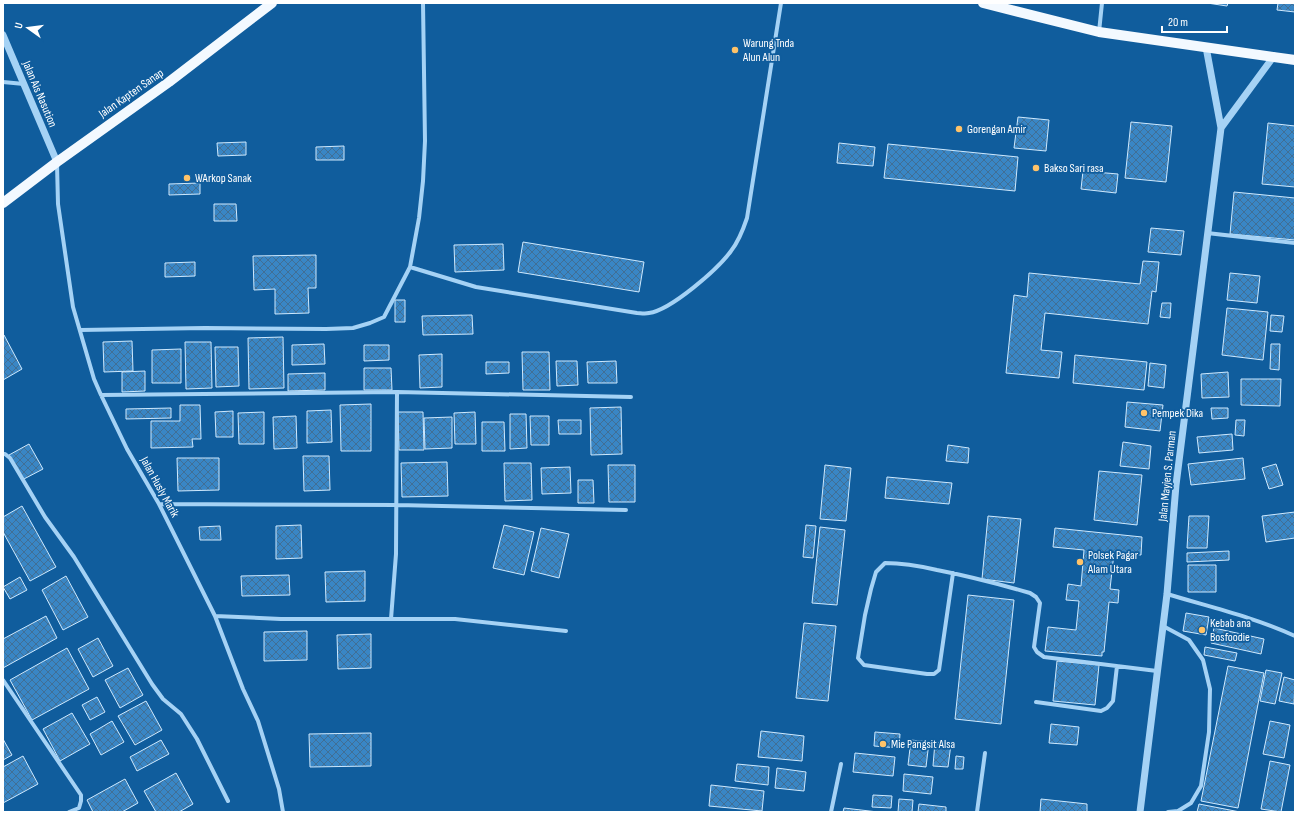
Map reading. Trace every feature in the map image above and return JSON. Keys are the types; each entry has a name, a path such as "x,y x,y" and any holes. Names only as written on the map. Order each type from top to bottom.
{"main road":[{"name":"Jalan Kapten Sanap","path":"3,203 57,162 169,82 272,3"},
{"path":"983,3 1098,32 1295,60"}],"street":[{"path":"80,330 353,328 384,317 410,267 419,218 425,141 423,3"},
{"path":"410,267 476,287 649,314 660,310 700,282 720,264 732,250 743,230 748,212 781,3"},
{"path":"1098,32 1102,3"},
{"name":"Jalan Ais Nasution","path":"3,35 57,162"},
{"name":"Jalan Mayjen S. Parman","path":"1140,812 1167,594 1176,485 1221,128 1206,47"},
{"path":"1221,128 1274,56"},
{"path":"3,82 24,84"},
{"name":"Jalan Husly Marik","path":"57,162 59,212 73,307 94,379 127,448 159,504 215,616 243,689 258,721 279,789 283,812"},
{"path":"1207,233 1295,243"},
{"path":"101,395 397,392 631,397"},
{"path":"391,619 396,554 397,392"},
{"path":"3,454 10,458 45,517 74,557 152,684 163,699 181,714 197,739 228,801"},
{"path":"159,504 396,505 626,510"},
{"path":"953,573 939,670 934,674 927,674 864,665 861,663 858,658 868,602 876,572 885,563 902,563 953,573 1030,593 1036,597 1040,603 1034,647 1037,652 1044,657 1157,671"},
{"path":"1167,594 1255,620 1295,636"},
{"path":"215,616 280,619 462,620 566,631"},
{"path":"1163,625 1189,640 1203,660 1210,689 1209,732 1201,786 1191,803 1178,811 1168,812"},
{"path":"1036,702 1101,711 1107,708 1113,701 1118,666"},
{"path":"3,680 81,796 79,808 69,812"},
{"path":"977,812 985,753"},
{"path":"831,812 841,764"}],"building":[{"path":"1207,3 1228,3 1227,6"},
{"path":"1278,3 1295,3 1295,12 1277,10"},
{"path":"1018,117 1049,120 1046,151 1014,148"},
{"path":"1131,122 1172,126 1166,182 1125,178"},
{"path":"1268,123 1295,126 1295,187 1262,184"},
{"path":"246,142 246,155 218,156 217,143"},
{"path":"839,143 875,147 873,166 837,163"},
{"path":"888,144 1018,157 1015,191 884,178"},
{"path":"344,146 344,160 316,160 316,147"},
{"path":"1083,171 1118,174 1116,193 1081,189"},
{"path":"200,183 200,194 169,195 169,184"},
{"path":"1234,192 1295,198 1295,240 1230,234"},
{"path":"214,204 236,204 237,221 214,221"},
{"path":"1151,228 1184,231 1181,255 1148,252"},
{"path":"523,242 644,262 639,292 518,272"},
{"path":"503,244 504,270 455,272 454,245"},
{"path":"316,255 316,288 308,288 309,313 275,314 275,289 254,290 253,256"},
{"path":"1143,261 1159,262 1156,292 1152,291 1148,324 1045,313 1041,350 1062,352 1059,378 1006,373 1014,295 1027,297 1029,273 1140,284"},
{"path":"195,262 195,276 165,277 165,263"},
{"path":"1230,273 1260,276 1257,303 1227,300"},
{"path":"395,300 405,300 405,322 395,322"},
{"path":"1162,303 1171,303 1170,318 1160,317"},
{"path":"1227,308 1268,312 1263,360 1222,355"},
{"path":"472,315 473,334 423,335 422,316"},
{"path":"1271,315 1284,316 1282,332 1270,331"},
{"path":"4,335 22,369 3,380 3,336"},
{"path":"283,337 284,388 249,389 248,338"},
{"path":"132,341 133,371 104,372 103,342"},
{"path":"185,342 211,342 212,388 186,389"},
{"path":"324,344 325,364 292,365 292,345"},
{"path":"1271,344 1280,344 1279,370 1270,369"},
{"path":"364,345 389,345 389,360 364,361"},
{"path":"215,347 238,347 239,386 216,387"},
{"path":"181,349 181,383 152,383 152,350"},
{"path":"522,352 549,352 550,390 523,390"},
{"path":"442,354 442,387 420,388 419,355"},
{"path":"1075,355 1147,362 1144,390 1073,383"},
{"path":"556,361 577,361 578,385 557,386"},
{"path":"616,361 617,383 588,383 587,362"},
{"path":"486,362 509,362 509,373 486,374"},
{"path":"1150,363 1166,365 1164,388 1148,386"},
{"path":"364,368 391,368 392,390 364,390"},
{"path":"145,371 145,391 122,392 122,372"},
{"path":"1228,372 1229,397 1202,398 1201,374"},
{"path":"325,373 325,390 288,391 288,374"},
{"path":"1241,379 1281,379 1280,406 1241,405"},
{"path":"1127,402 1163,405 1160,431 1125,427"},
{"path":"371,404 371,451 341,451 340,405"},
{"path":"180,405 200,405 201,439 192,439 193,447 151,448 151,421 180,421"},
{"path":"621,407 622,454 591,455 590,408"},
{"path":"171,408 171,418 126,419 126,409"},
{"path":"1211,408 1228,408 1228,418 1212,419"},
{"path":"331,410 332,442 307,443 307,411"},
{"path":"233,411 233,437 216,437 215,412"},
{"path":"264,412 264,444 239,444 238,413"},
{"path":"398,412 423,412 424,450 399,450"},
{"path":"475,412 476,444 455,444 454,413"},
{"path":"510,414 526,414 527,448 510,449"},
{"path":"296,416 297,448 274,449 273,417"},
{"path":"530,416 549,416 549,445 531,445"},
{"path":"452,417 452,448 425,449 424,418"},
{"path":"558,420 581,420 581,434 559,434"},
{"path":"1236,420 1245,420 1244,436 1235,435"},
{"path":"482,422 504,422 505,451 482,451"},
{"path":"1232,434 1233,450 1199,453 1197,437"},
{"path":"1123,442 1151,446 1149,469 1120,466"},
{"path":"29,444 43,469 22,480 9,455"},
{"path":"948,445 969,448 968,463 946,461"},
{"path":"303,456 329,456 330,490 304,491"},
{"path":"177,458 219,458 219,490 178,491"},
{"path":"1243,458 1245,479 1191,485 1188,464"},
{"path":"447,462 448,496 402,497 401,463"},
{"path":"504,463 531,463 532,500 505,501"},
{"path":"1276,464 1283,485 1269,489 1262,468"},
{"path":"608,465 635,465 635,502 609,502"},
{"path":"825,465 851,468 846,521 820,519"},
{"path":"570,467 571,493 542,494 541,468"},
{"path":"1099,471 1142,475 1137,525 1094,520"},
{"path":"887,477 952,483 949,504 885,498"},
{"path":"578,480 593,480 594,503 578,503"},
{"path":"22,506 56,567 30,581 3,532 3,517"},
{"path":"1295,512 1295,538 1266,542 1262,516"},
{"path":"988,516 1021,519 1014,583 982,579"},
{"path":"1189,516 1209,516 1207,548 1187,548"},
{"path":"301,525 302,558 276,559 276,526"},
{"path":"504,525 534,532 524,575 493,568"},
{"path":"806,525 816,526 813,558 803,557"},
{"path":"220,526 221,540 200,540 199,527"},
{"path":"820,527 845,530 837,605 812,603"},
{"path":"541,528 569,534 559,578 531,571"},
{"path":"1055,528 1142,537 1141,555 1114,553 1110,589 1119,590 1118,603 1109,602 1104,652 1102,652 1102,656 1045,651 1048,627 1076,630 1079,601 1066,600 1068,584 1081,586 1084,550 1053,547"},
{"path":"1229,551 1229,560 1187,562 1187,553"},
{"path":"1188,565 1216,565 1216,592 1188,592"},
{"path":"365,571 365,601 326,602 325,572"},
{"path":"289,575 290,595 242,596 241,576"},
{"path":"66,576 88,617 63,630 42,590"},
{"path":"20,577 27,590 10,599 3,587"},
{"path":"968,595 1014,600 1001,724 955,719"},
{"path":"1186,613 1209,617 1206,635 1183,631"},
{"path":"46,616 57,638 3,668 3,639"},
{"path":"804,623 836,626 828,701 796,698"},
{"path":"1214,628 1264,639 1261,654 1211,643"},
{"path":"307,631 307,660 264,661 264,632"},
{"path":"371,634 371,668 338,669 337,635"},
{"path":"98,638 113,666 93,677 78,649"},
{"path":"1205,647 1237,653 1235,661 1204,655"},
{"path":"67,648 89,689 32,720 10,680"},
{"path":"1057,661 1099,665 1095,705 1053,701"},
{"path":"1228,666 1264,673 1238,808 1201,801"},
{"path":"128,668 143,695 120,708 105,680"},
{"path":"1266,670 1282,673 1275,704 1260,701"},
{"path":"1284,677 1295,680 1294,704 1279,701"},
{"path":"97,697 105,712 90,720 82,705"},
{"path":"146,701 162,730 135,745 118,716"},
{"path":"72,713 90,744 60,761 43,729"},
{"path":"112,721 124,742 101,755 90,734"},
{"path":"1270,721 1290,725 1284,758 1263,754"},
{"path":"1051,724 1079,727 1077,745 1049,743"},
{"path":"761,731 804,736 802,761 758,757"},
{"path":"875,732 900,734 899,748 874,746"},
{"path":"371,733 371,766 310,767 309,734"},
{"path":"3,739 12,755 3,760"},
{"path":"161,740 169,754 137,771 130,757"},
{"path":"911,740 929,742 926,767 908,765"},
{"path":"935,742 951,744 948,767 933,766"},
{"path":"855,753 895,757 893,776 853,772"},
{"path":"23,756 38,784 3,803 3,767"},
{"path":"956,756 964,757 963,769 955,769"},
{"path":"1270,761 1290,765 1281,812 1261,809"},
{"path":"737,764 769,767 768,785 735,781"},
{"path":"777,768 806,772 804,791 775,788"},
{"path":"176,773 193,804 179,812 156,812 144,791"},
{"path":"904,774 933,777 931,794 903,791"},
{"path":"125,779 138,803 122,812 93,812 87,800"},
{"path":"711,785 764,791 762,811 709,806"},
{"path":"873,795 892,796 891,808 872,807"},
{"path":"899,799 913,800 912,812 898,812"},
{"path":"1041,799 1087,804 1087,812 1040,812"},
{"path":"919,804 946,807 946,812 918,812"},
{"path":"1199,804 1240,812 1197,812"},
{"path":"844,808 878,812 843,812"}],"place":[{"name":"Warung Tnda Alun Alun","path":"735,50"},
{"name":"Gorengan Amir","path":"959,129"},
{"name":"Bakso Sari rasa","path":"1036,168"},
{"name":"WArkop Sanak","path":"187,178"},
{"name":"Pempek Dika","path":"1144,413"},
{"name":"Polsek Pagar Alam Utara","path":"1080,562"},
{"name":"Kebab ana Bosfoodie","path":"1202,630"},
{"name":"Mie Pangsit Alsa","path":"883,744"}]}
